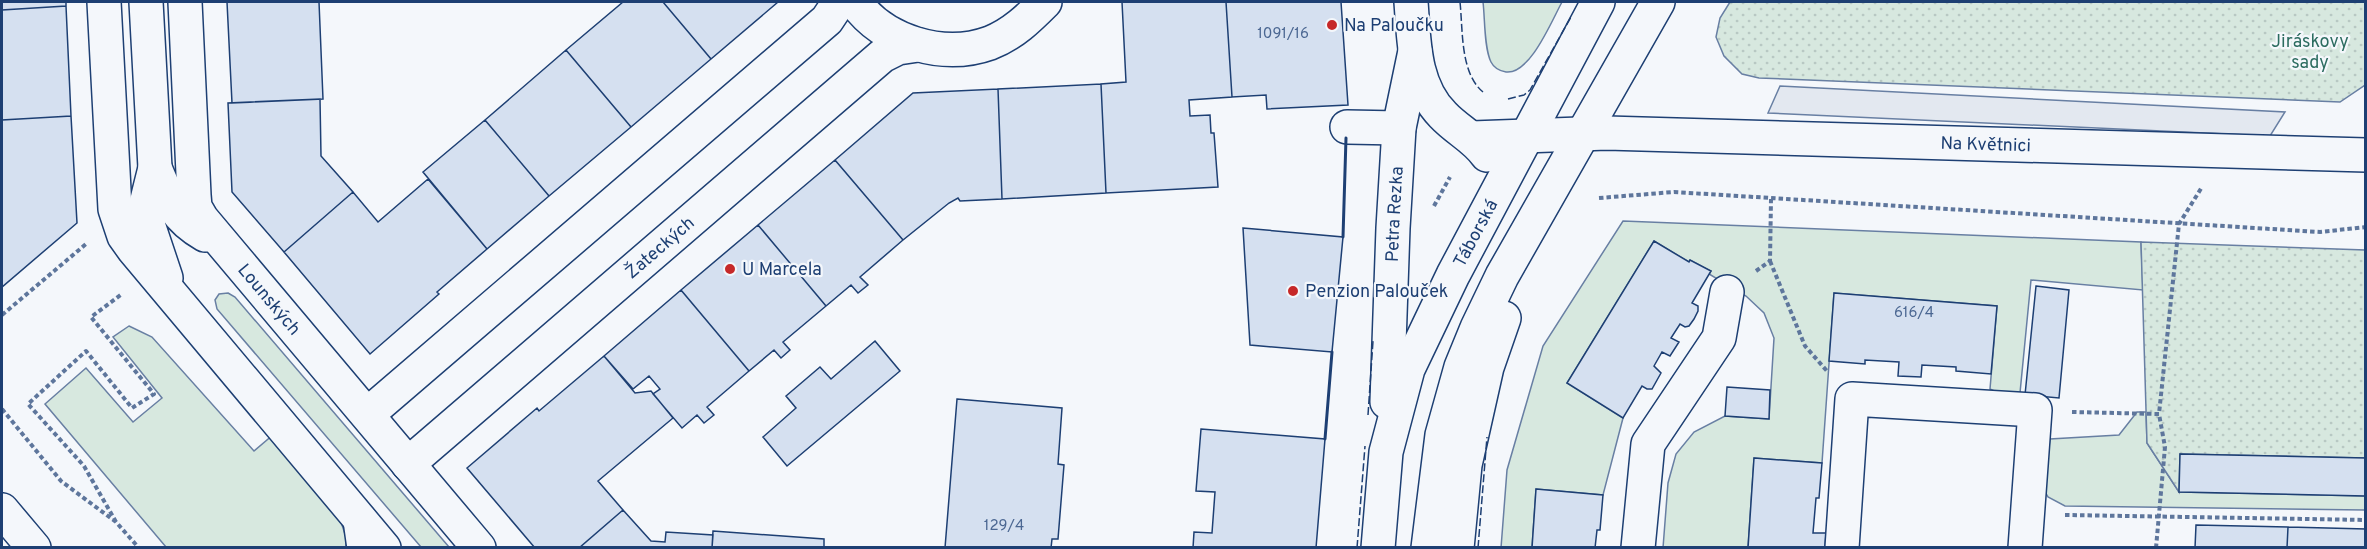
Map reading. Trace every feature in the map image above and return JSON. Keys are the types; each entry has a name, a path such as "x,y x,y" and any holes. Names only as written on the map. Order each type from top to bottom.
{"street":[{"path":"104,2 115,209 118,223 134,250 171,293 362,534 384,548"},
{"path":"146,2 154,168 146,208 148,224 171,293"},
{"name":"Lounských","path":"185,2 195,207 202,219 479,548"},
{"path":"368,414 827,20 839,2"},
{"name":"Žateckých","path":"855,2 862,12 888,33 918,45 954,50 990,43 1022,25 1045,2"},
{"name":"Petra Rezka","path":"1411,2 1415,51 1423,86 1444,117 1472,138 1490,159 1500,187 1508,225 1508,252 1502,276"},
{"name":"Táborská","path":"1378,548 1386,452 1408,369 1453,275 1598,2"},
{"path":"1457,548 1464,465 1487,367 1500,328 1520,286 1583,134 1635,2"},
{"path":"1428,548 1442,435 1461,367 1502,276 1658,2"},
{"path":"1408,548 1417,464 1429,406 1462,312 1508,225 1583,134 1675,2"},
{"name":"Žateckých","path":"408,464 882,56 898,48 918,45"},
{"name":"Petra Rezka","path":"1386,452 1393,228 1399,128 1415,51"},
{"path":"1347,127 1399,128"},
{"path":"1472,138 1583,134"},
{"name":"Na Květnici","path":"1583,134 2366,155"},
{"path":"154,168 170,205 182,219 227,248"},
{"path":"1638,548 1648,444 1719,338 1727,292"},
{"path":"1461,367 1460,410 1464,465"},
{"path":"1842,548 1852,399 2035,410 2025,548"},
{"path":"2,510 34,547"}],"path":[{"path":"1599,198 1674,192 2320,232 2366,226"},
{"path":"1771,199 1770,261 1805,346 1852,399"},
{"path":"2156,548 2165,447 2159,414 2179,224"},
{"path":"1727,292 1770,261"},
{"path":"125,292 91,317 154,393 132,408 86,351 28,404 84,466 116,522 139,548"},
{"path":"2,409 61,481 116,522"},
{"path":"2035,410 2159,414"},
{"path":"2028,514 2366,520"}],"green space":[{"path":"1483,2 1562,2 1532,56 1515,71 1506,72 1494,66 1489,56"},
{"name":"Jiráskovy sady","path":"1730,2 2365,2 2365,85 2340,102 1759,78 1742,74 1724,56 1716,37 1720,18"},
{"path":"1623,221 2141,242 2143,290 2031,280 2019,403 1990,389 1997,306 1834,293 1822,463 1754,458 1748,547 1663,548 1668,483 1676,454 1694,432 1725,416 1769,419 1774,338 1764,313 1746,296 1709,274 1711,271 1690,260 1689,262 1654,241 1567,383 1623,418 1603,495 1536,489 1532,547 1501,548 1507,470 1543,346"},
{"path":"2141,242 2365,250 2365,458 2180,454 2179,492 2147,443"},
{"path":"228,293 235,297 449,547 421,547 217,309 215,300 219,294"},
{"path":"129,326 152,337 254,451 274,434 337,510 346,537 346,547 166,547 45,404 86,368 133,422 162,398 113,337"},
{"path":"2137,412 2146,412 2147,443 2179,492 2365,496 2365,510 2065,506 2048,497 2040,484 2047,463 2050,439 2119,435"}],"shaded area":[{"path":"1780,86 2285,112 2270,136 1768,113"}],"building":[{"path":"2,2 66,2 66,6 2,10"},
{"path":"227,2 319,2 323,99 232,103"},
{"path":"623,2 663,2 711,59 631,127 566,50"},
{"path":"663,2 778,2 711,59"},
{"path":"1122,2 1226,2 1232,97 1189,100 1190,116 1210,115 1211,133 1214,133 1218,187 1106,193 1101,84 1126,82"},
{"path":"1226,2 1341,2 1348,105 1267,109 1266,95 1232,97"},
{"path":"66,6 71,116 2,120 2,10"},
{"path":"566,50 631,127 549,196 485,120"},
{"path":"1101,84 1106,193 1002,199 998,89"},
{"path":"998,89 1002,199 960,201 958,198 903,240 835,160 913,93"},
{"path":"320,99 321,156 353,192 284,252 232,192 228,103"},
{"path":"71,116 77,223 2,287 2,120"},
{"path":"485,120 549,196 487,249 423,172"},
{"path":"835,160 903,240 860,277 868,285 858,293 851,285 826,306 758,225"},
{"path":"428,179 487,249 370,354 284,252 353,192 378,222"},
{"path":"758,225 826,306 783,342 790,350 781,358 774,350 749,371 681,290"},
{"name":"Penzion Palouček","path":"1243,228 1343,237 1332,352 1250,345"},
{"path":"1654,241 1689,262 1690,260 1711,271 1692,303 1698,306 1694,319 1689,326 1685,327 1680,324 1671,338 1679,342 1670,356 1662,352 1654,366 1661,373 1652,389 1642,386 1623,418 1567,383"},
{"path":"2036,286 2069,290 2059,398 2025,395"},
{"path":"681,290 749,371 707,407 714,415 704,423 697,415 682,428 653,394 660,389 649,376 633,389 604,356"},
{"path":"1834,293 1997,306 1991,374 1956,371 1956,367 1922,365 1921,377 1898,376 1899,362 1865,360 1865,364 1829,361"},
{"path":"875,341 900,371 787,466 763,437 796,408 786,396 820,367 831,379"},
{"path":"604,356 635,393 651,391 673,418 598,481 623,510 579,548 535,548 467,468 537,408 539,411"},
{"path":"1727,387 1770,390 1769,419 1725,416"},
{"path":"957,399 1062,408 1058,464 1064,465 1058,539 1052,539 1051,548 945,548"},
{"path":"1201,429 1325,439 1316,548 1193,548 1194,532 1212,533 1215,492 1196,491"},
{"path":"2180,454 2366,458 2366,496 2179,492"},
{"path":"1754,458 1822,463 1813,533 1826,533 1825,548 1748,548"},
{"path":"1536,489 1603,495 1600,530 1597,530 1595,548 1532,548"},
{"path":"623,510 651,541 665,542 666,532 713,535 712,548 579,548"},
{"path":"2196,525 2288,527 2287,548 2195,548"},
{"path":"2288,527 2366,529 2366,548 2287,548"},
{"path":"713,531 824,539 824,548 712,548"}],"fence":[{"path":"1460,2 1466,63 1470,74 1483,92"},
{"path":"1508,99 1524,95 1530,90 1571,17"},
{"path":"1368,415 1373,341"},
{"path":"1478,548 1487,437"},
{"path":"1357,548 1365,446"}],"wall":[{"path":"1343,237 1346,138"},
{"path":"1325,439 1332,352"}],"place":[{"name":"Na Paloučku","path":"1332,25"},
{"name":"U Marcela","path":"730,269"},
{"name":"Penzion Palouček","path":"1293,291"}]}
